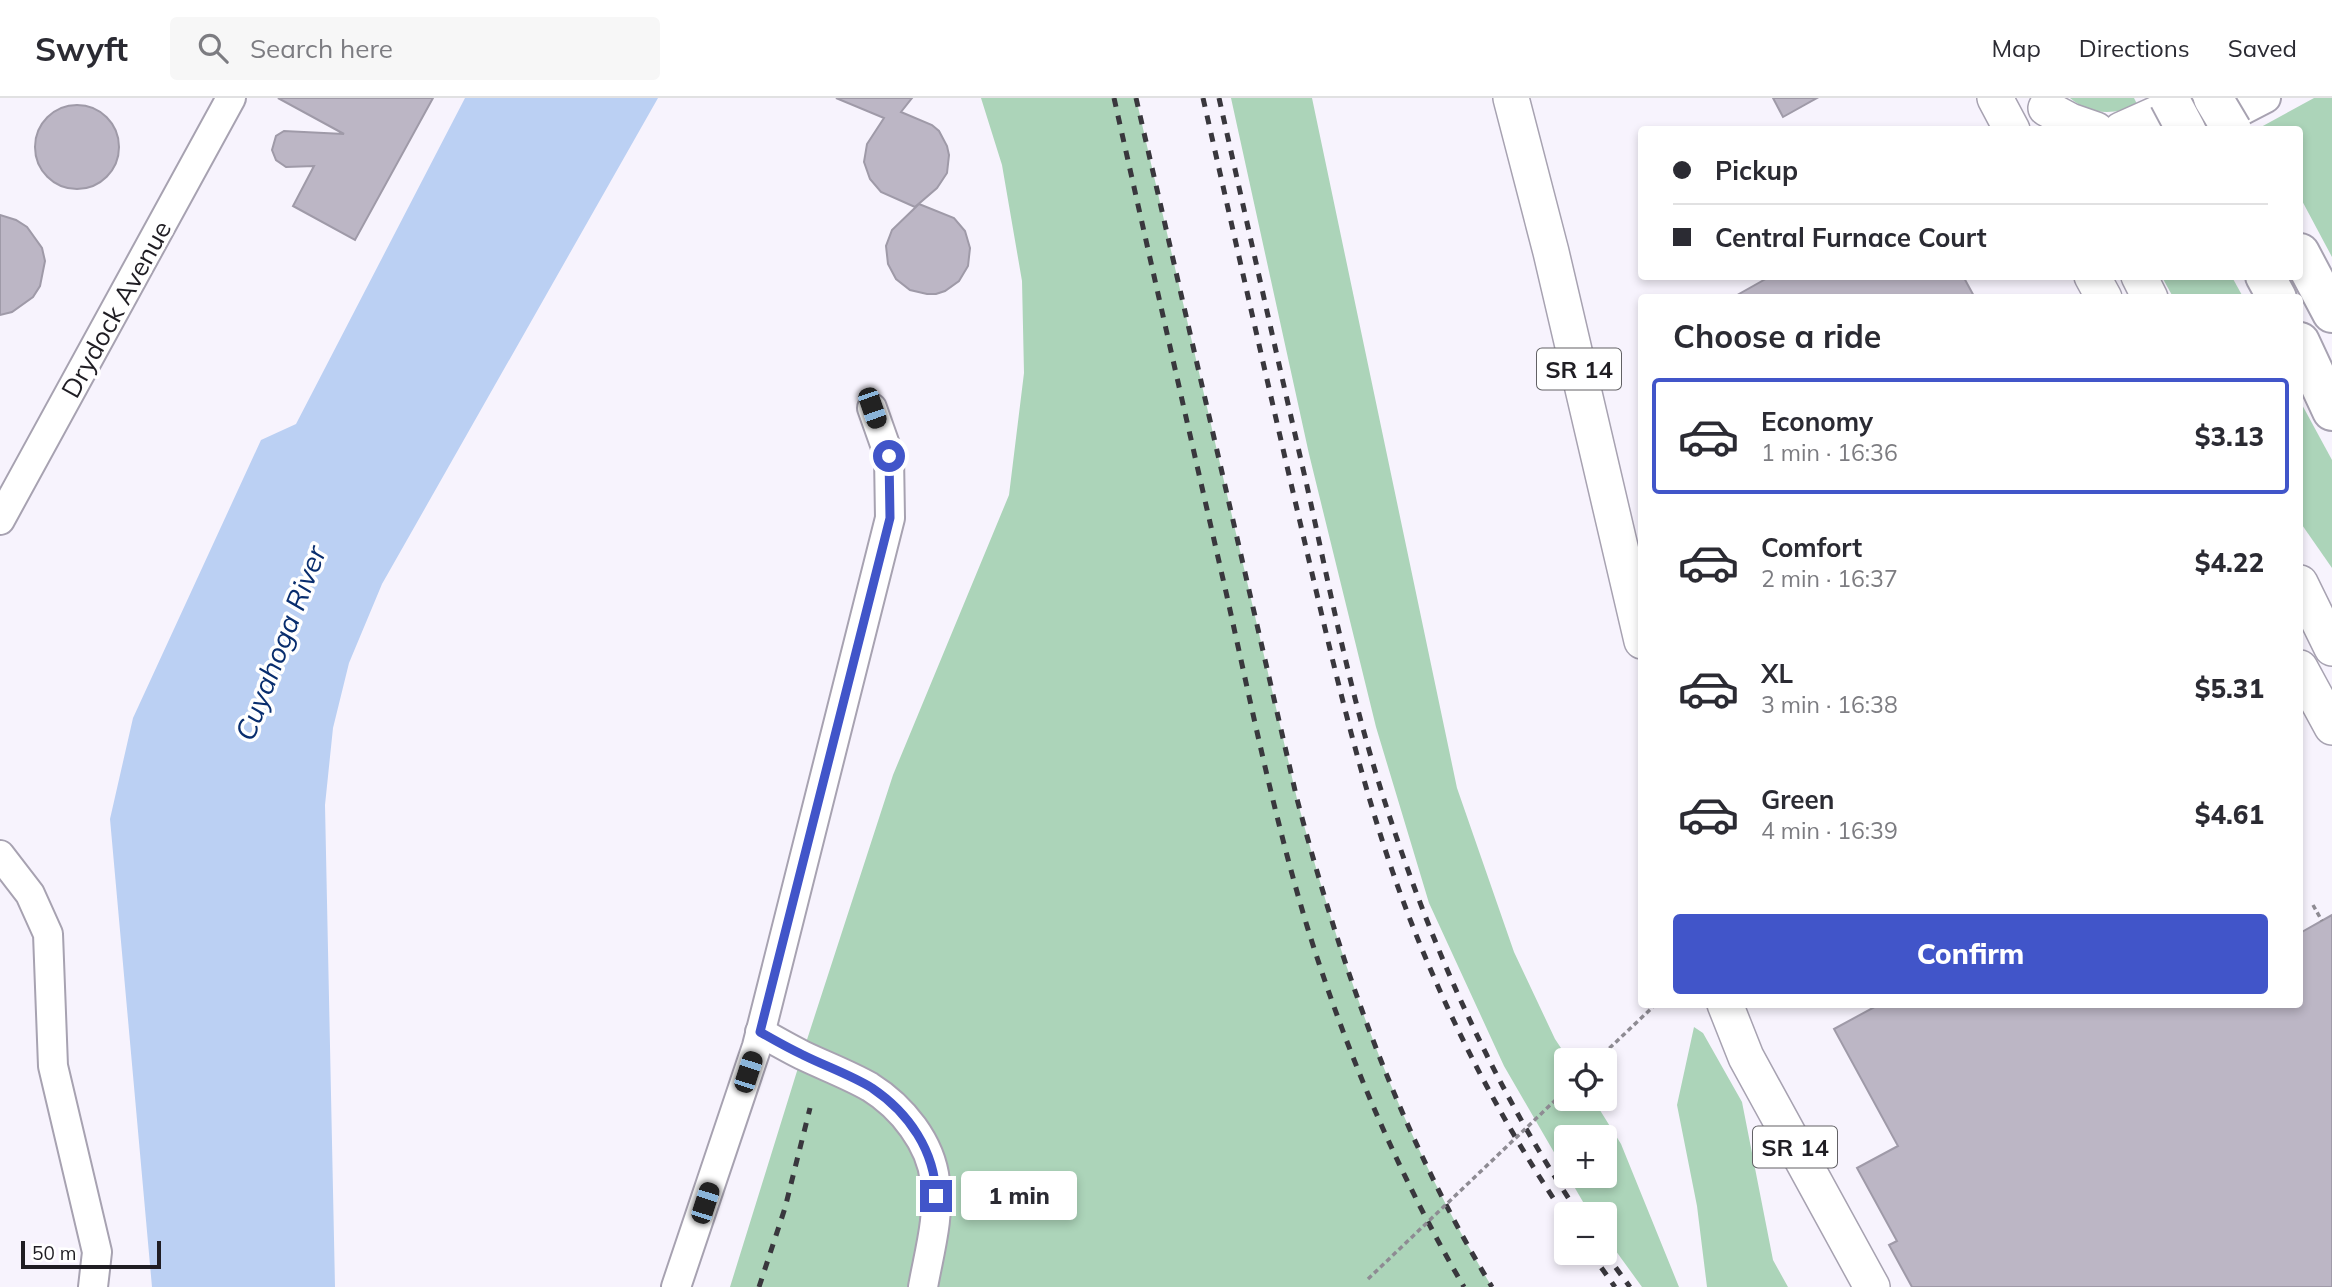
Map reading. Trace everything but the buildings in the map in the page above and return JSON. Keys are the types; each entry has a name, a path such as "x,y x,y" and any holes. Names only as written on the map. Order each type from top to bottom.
{"highway":[{"path":"2169,98 2184,126"},
{"path":"2216,98 2231,126"},
{"path":"2303,259 2332,313"},
{"path":"2303,345 2332,394"},
{"path":"2303,347 2332,411"}],"main road":[{"name":"SR 14","path":"1511,98 1632,553 1638,606"},
{"path":"1995,98 2010,126"},
{"path":"2130,126 2168,109 2205,98"},
{"path":"2048,112 2084,126"},
{"path":"2303,567 2332,602"},
{"path":"2303,589 2332,648"},
{"path":"2303,674 2332,727"},
{"name":"SR 14","path":"1727,1008 1746,1057 1872,1287"}],"street":[{"name":"Drydock Avenue","path":"0,520 231,98"},
{"path":"2164,126 2216,98"},
{"path":"2213,126 2266,98"},
{"path":"676,1287 760,1032 890,518 889,456 872,408"},
{"path":"0,855 30,894 48,934 52,1066 97,1251 93,1287"},
{"path":"760,1032 871,1088 888,1101 919,1135 930,1158 936,1181 936,1210 923,1287"}],"path":[{"path":"2313,905 2322,921"},
{"path":"1610,1048 1652,1008"},
{"path":"1368,1279 1554,1101"}],"green space":[{"path":"981,98 1136,98 1297,799 1315,863 1354,988 1402,1111 1429,1171 1492,1287 730,1287 893,775 1009,495 1024,373 1022,281 1002,165"},
{"path":"1231,98 1312,98 1457,788 1514,952 1561,1048 1554,1048 1554,1111 1600,1111 1609,1125 1554,1125 1554,1152 1504,1066 1429,903 1376,727 1309,454"},
{"path":"2070,98 2134,98 2138,106 2120,111 2094,111"},
{"path":"2314,98 2332,98 2332,257 2303,203 2303,126 2263,126"},
{"path":"2164,280 2234,280 2241,294 2171,294"},
{"path":"2303,407 2332,460 2332,568 2303,526"},
{"path":"1694,1027 1703,1033 1742,1102 1773,1260 1788,1287 1707,1287 1697,1206 1677,1105"},
{"path":"1617,1138 1679,1287 1642,1287 1617,1253 1617,1202 1583,1202 1575,1188 1617,1188"}],"water":[{"name":"Cuyahoga River","path":"465,98 658,98 382,584 349,663 333,728 325,805 335,1287 152,1287 110,819 133,718 261,440 296,424"}],"railway":[{"path":"1114,98 1264,760 1307,926 1339,1020 1375,1111 1417,1201 1464,1287"},
{"path":"1136,98 1297,799 1315,863 1354,988 1402,1111 1429,1171 1492,1287"},
{"path":"1203,98 1327,637 1378,827 1414,928 1458,1029 1509,1126 1556,1202"},
{"path":"1219,98 1345,656 1371,757 1390,817 1433,936 1458,994 1514,1106 1571,1202"},
{"path":"759,1287 785,1208 810,1108"},
{"path":"1599,1265 1615,1287"},
{"path":"1614,1265 1630,1287"}],"route":[{"path":"889,456 890,518 760,1032 871,1088 888,1101 919,1135 930,1158 936,1181 936,1196"}]}
